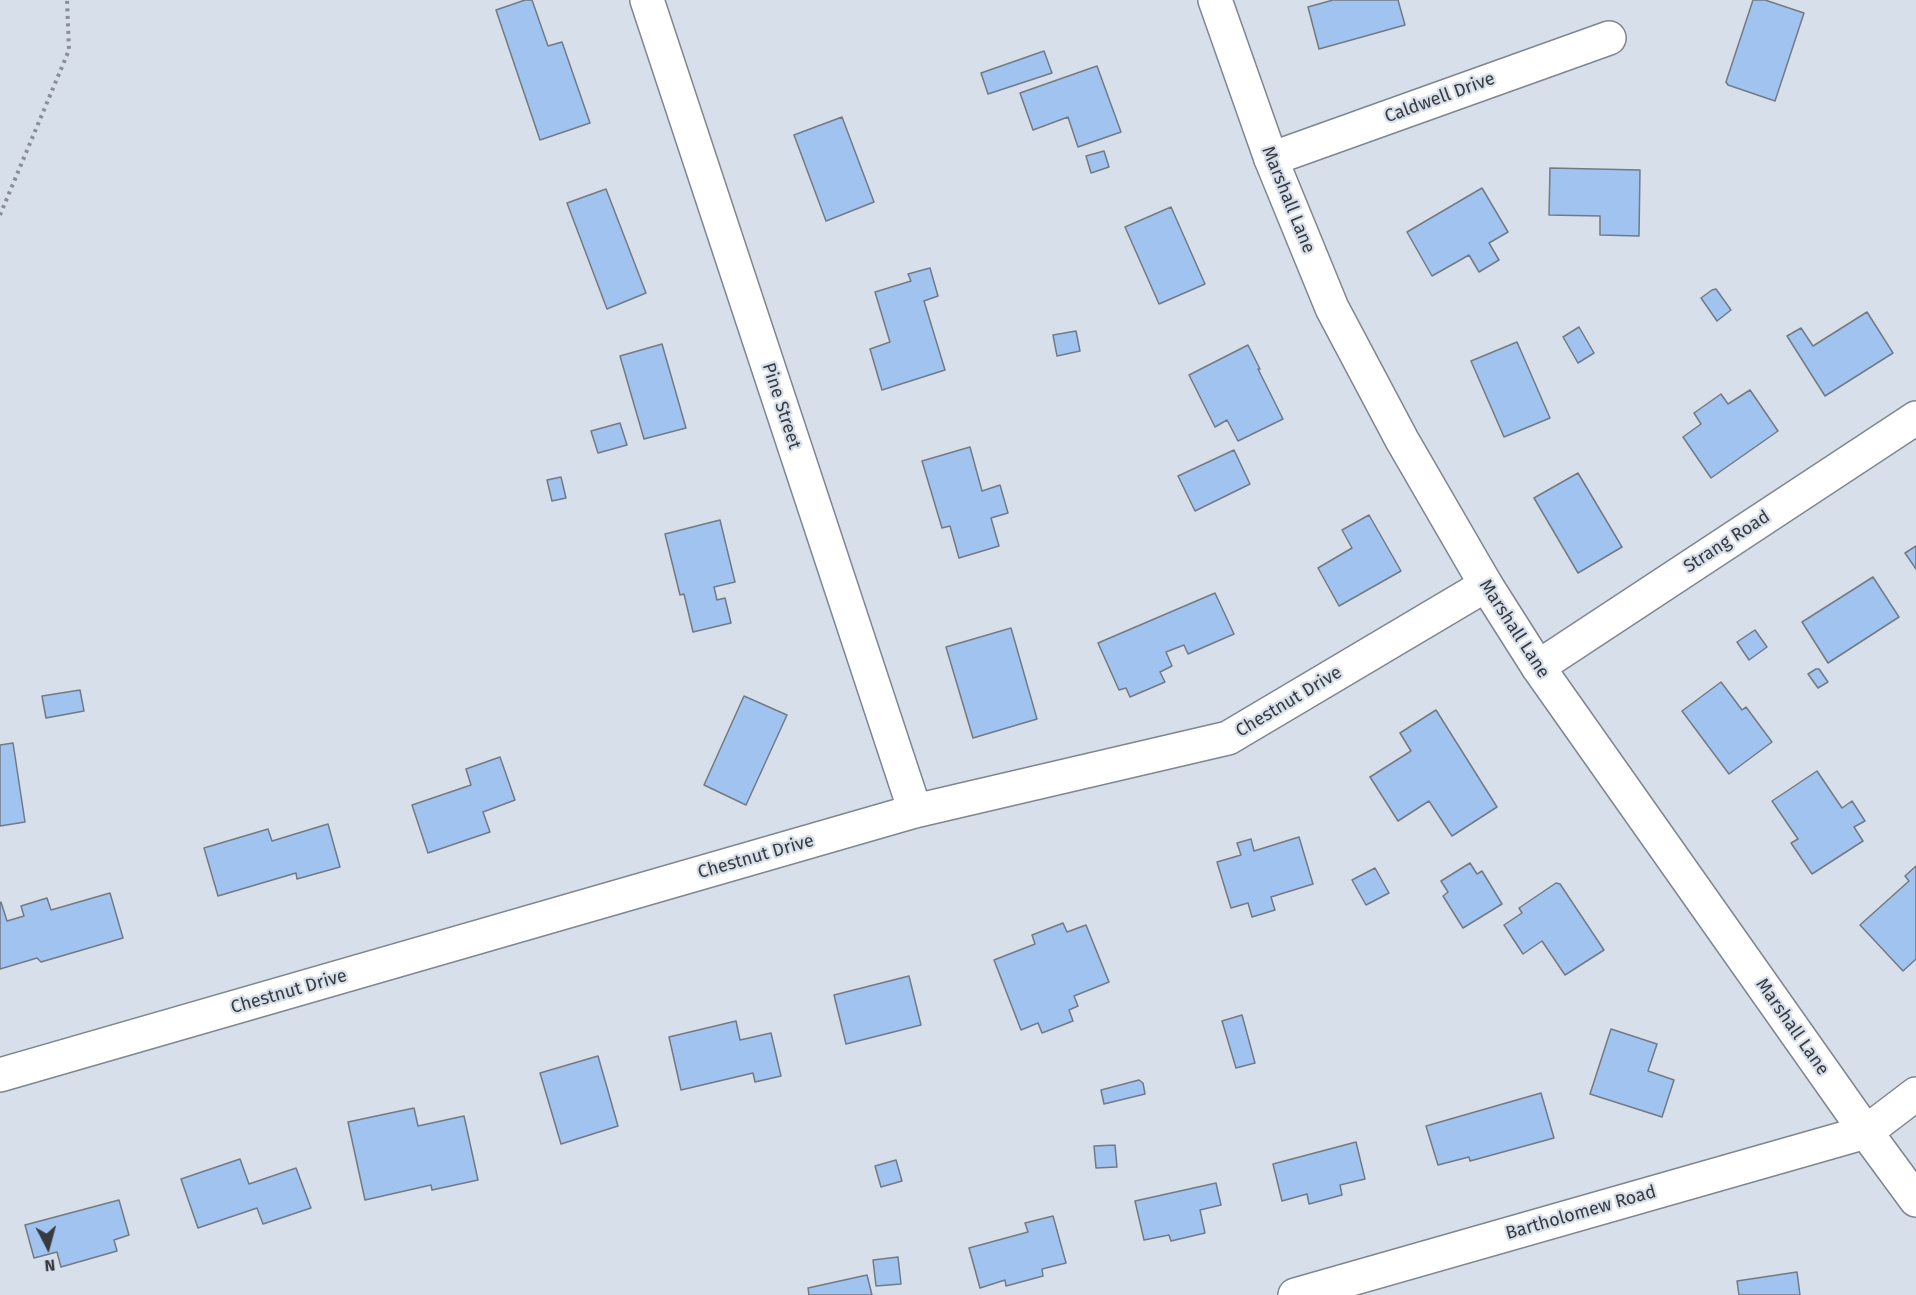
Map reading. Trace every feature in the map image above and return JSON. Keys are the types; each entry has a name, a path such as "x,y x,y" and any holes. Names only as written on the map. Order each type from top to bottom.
{"street":[{"name":"Pine Street","path":"647,0 915,811"},
{"name":"Marshall Lane","path":"1215,0 1271,159 1332,308 1402,440 1486,585 1538,666 1916,1200"},
{"name":"Caldwell Drive","path":"1271,159 1609,38"},
{"name":"Strang Road","path":"1538,666 1916,418"},
{"name":"Chestnut Drive","path":"0,1075 915,811 1228,738 1486,585"},
{"path":"1866,1132 1916,1094"},
{"name":"Bartholomew Road","path":"1296,1295 1866,1132"}],"path":[{"path":"0,215 69,50 67,0"}],"building":[{"path":"525,0 532,0 548,46 562,42 590,123 540,140 496,10"},
{"path":"1333,0 1398,0 1405,25 1319,49 1308,7"},
{"path":"1753,0 1765,0 1804,13 1775,101 1728,85 1726,82"},
{"path":"1044,51 1052,73 988,94 981,73"},
{"path":"1097,66 1121,132 1078,147 1068,117 1033,130 1020,93"},
{"path":"842,117 874,202 826,221 794,135"},
{"path":"1104,151 1109,167 1091,173 1086,156"},
{"path":"1550,168 1640,170 1639,236 1600,235 1600,216 1549,215"},
{"path":"1482,188 1508,232 1489,243 1499,260 1479,272 1469,255 1432,276 1407,232"},
{"path":"606,189 646,293 607,309 567,203"},
{"path":"1171,207 1205,284 1159,304 1125,227"},
{"path":"930,268 938,296 924,301 945,370 882,390 870,349 890,342 875,292 911,281 908,274"},
{"path":"1716,289 1731,310 1717,321 1701,298"},
{"path":"1867,312 1893,353 1825,396 1787,336 1801,328 1813,346"},
{"path":"1579,327 1594,353 1578,363 1563,337"},
{"path":"1076,331 1080,351 1057,356 1053,335"},
{"path":"1517,342 1550,418 1504,437 1471,361"},
{"path":"662,344 686,428 644,439 620,356"},
{"path":"1248,345 1283,419 1238,441 1227,420 1215,427 1189,375"},
{"path":"1750,390 1778,431 1711,478 1683,437 1701,424 1694,413 1721,394 1728,404"},
{"path":"620,423 627,445 598,453 591,431"},
{"path":"970,447 982,491 1000,485 1008,513 991,518 999,546 959,558 950,526 942,528 922,461"},
{"path":"1234,450 1250,484 1195,511 1178,476"},
{"path":"1578,473 1622,547 1578,573 1534,498"},
{"path":"561,477 566,498 552,501 547,480"},
{"path":"1369,515 1401,571 1339,606 1318,568 1352,548 1342,530"},
{"path":"720,520 735,582 714,587 717,600 725,598 731,623 693,632 684,594 680,595 665,534"},
{"path":"1916,546 1916,569 1905,553"},
{"path":"1873,577 1899,617 1828,663 1802,622"},
{"path":"1215,593 1234,634 1188,654 1184,645 1166,652 1172,666 1160,672 1165,682 1130,697 1126,688 1119,690 1098,643"},
{"path":"1011,628 1037,719 973,738 946,647"},
{"path":"1755,630 1767,647 1749,660 1737,642"},
{"path":"1819,669 1828,682 1818,688 1808,674"},
{"path":"1721,682 1742,710 1746,707 1772,742 1729,774 1682,711"},
{"path":"80,690 84,711 46,718 42,696"},
{"path":"744,696 787,715 746,805 704,785"},
{"path":"1436,710 1497,807 1452,836 1429,801 1398,821 1370,777 1411,751 1400,733"},
{"path":"13,743 25,822 0,826 0,745"},
{"path":"500,757 515,800 483,812 490,832 428,853 412,805 471,785 466,769"},
{"path":"1817,771 1842,808 1852,801 1865,821 1854,827 1863,841 1812,874 1791,843 1798,839 1772,801"},
{"path":"328,824 340,867 297,879 296,873 218,896 204,848 268,829 272,841"},
{"path":"1299,837 1313,884 1271,897 1275,910 1252,917 1248,903 1231,908 1217,862 1241,855 1237,843 1251,839 1254,851"},
{"path":"1470,863 1477,874 1482,871 1502,904 1463,928 1443,896 1448,892 1441,881"},
{"path":"1916,866 1916,959 1903,971 1860,925 1909,881 1905,876"},
{"path":"1375,868 1389,893 1366,905 1352,880"},
{"path":"1556,883 1560,884 1604,950 1565,975 1542,941 1523,954 1504,925 1522,913 1519,908"},
{"path":"110,893 123,938 41,962 37,958 0,969 1,902 7,921 24,916 21,906 47,898 51,910"},
{"path":"1063,923 1067,932 1086,925 1109,982 1074,996 1078,1006 1069,1010 1073,1021 1042,1033 1038,1023 1021,1030 994,960 1035,944 1032,935"},
{"path":"909,976 921,1025 846,1044 834,995"},
{"path":"1242,1015 1255,1063 1236,1068 1222,1021"},
{"path":"736,1021 740,1040 771,1033 781,1076 755,1082 753,1073 681,1090 669,1037"},
{"path":"1611,1029 1657,1044 1648,1071 1674,1080 1662,1117 1590,1094"},
{"path":"598,1056 618,1126 561,1144 540,1073"},
{"path":"1139,1080 1143,1083 1145,1094 1104,1104 1101,1090"},
{"path":"1541,1093 1554,1138 1470,1161 1469,1157 1438,1165 1426,1126"},
{"path":"414,1108 418,1126 464,1116 478,1180 432,1190 431,1185 365,1200 348,1122"},
{"path":"1356,1142 1365,1179 1340,1185 1342,1195 1309,1204 1307,1194 1282,1201 1273,1164"},
{"path":"1115,1145 1117,1167 1096,1168 1094,1146"},
{"path":"240,1159 249,1184 296,1168 311,1208 263,1224 257,1208 198,1228 181,1179"},
{"path":"896,1160 902,1181 881,1187 875,1166"},
{"path":"1216,1183 1221,1205 1200,1210 1205,1233 1171,1241 1169,1235 1144,1240 1135,1201"},
{"path":"119,1200 129,1235 114,1240 117,1251 61,1267 57,1252 34,1258 25,1225"},
{"path":"1053,1216 1066,1263 1042,1269 1043,1276 1006,1286 1005,1280 980,1288 969,1248 1028,1232 1025,1223"},
{"path":"898,1257 901,1284 876,1286 873,1260"},
{"path":"1797,1272 1800,1295 1739,1295 1737,1281"},
{"path":"867,1275 872,1295 809,1295 808,1288"}]}
